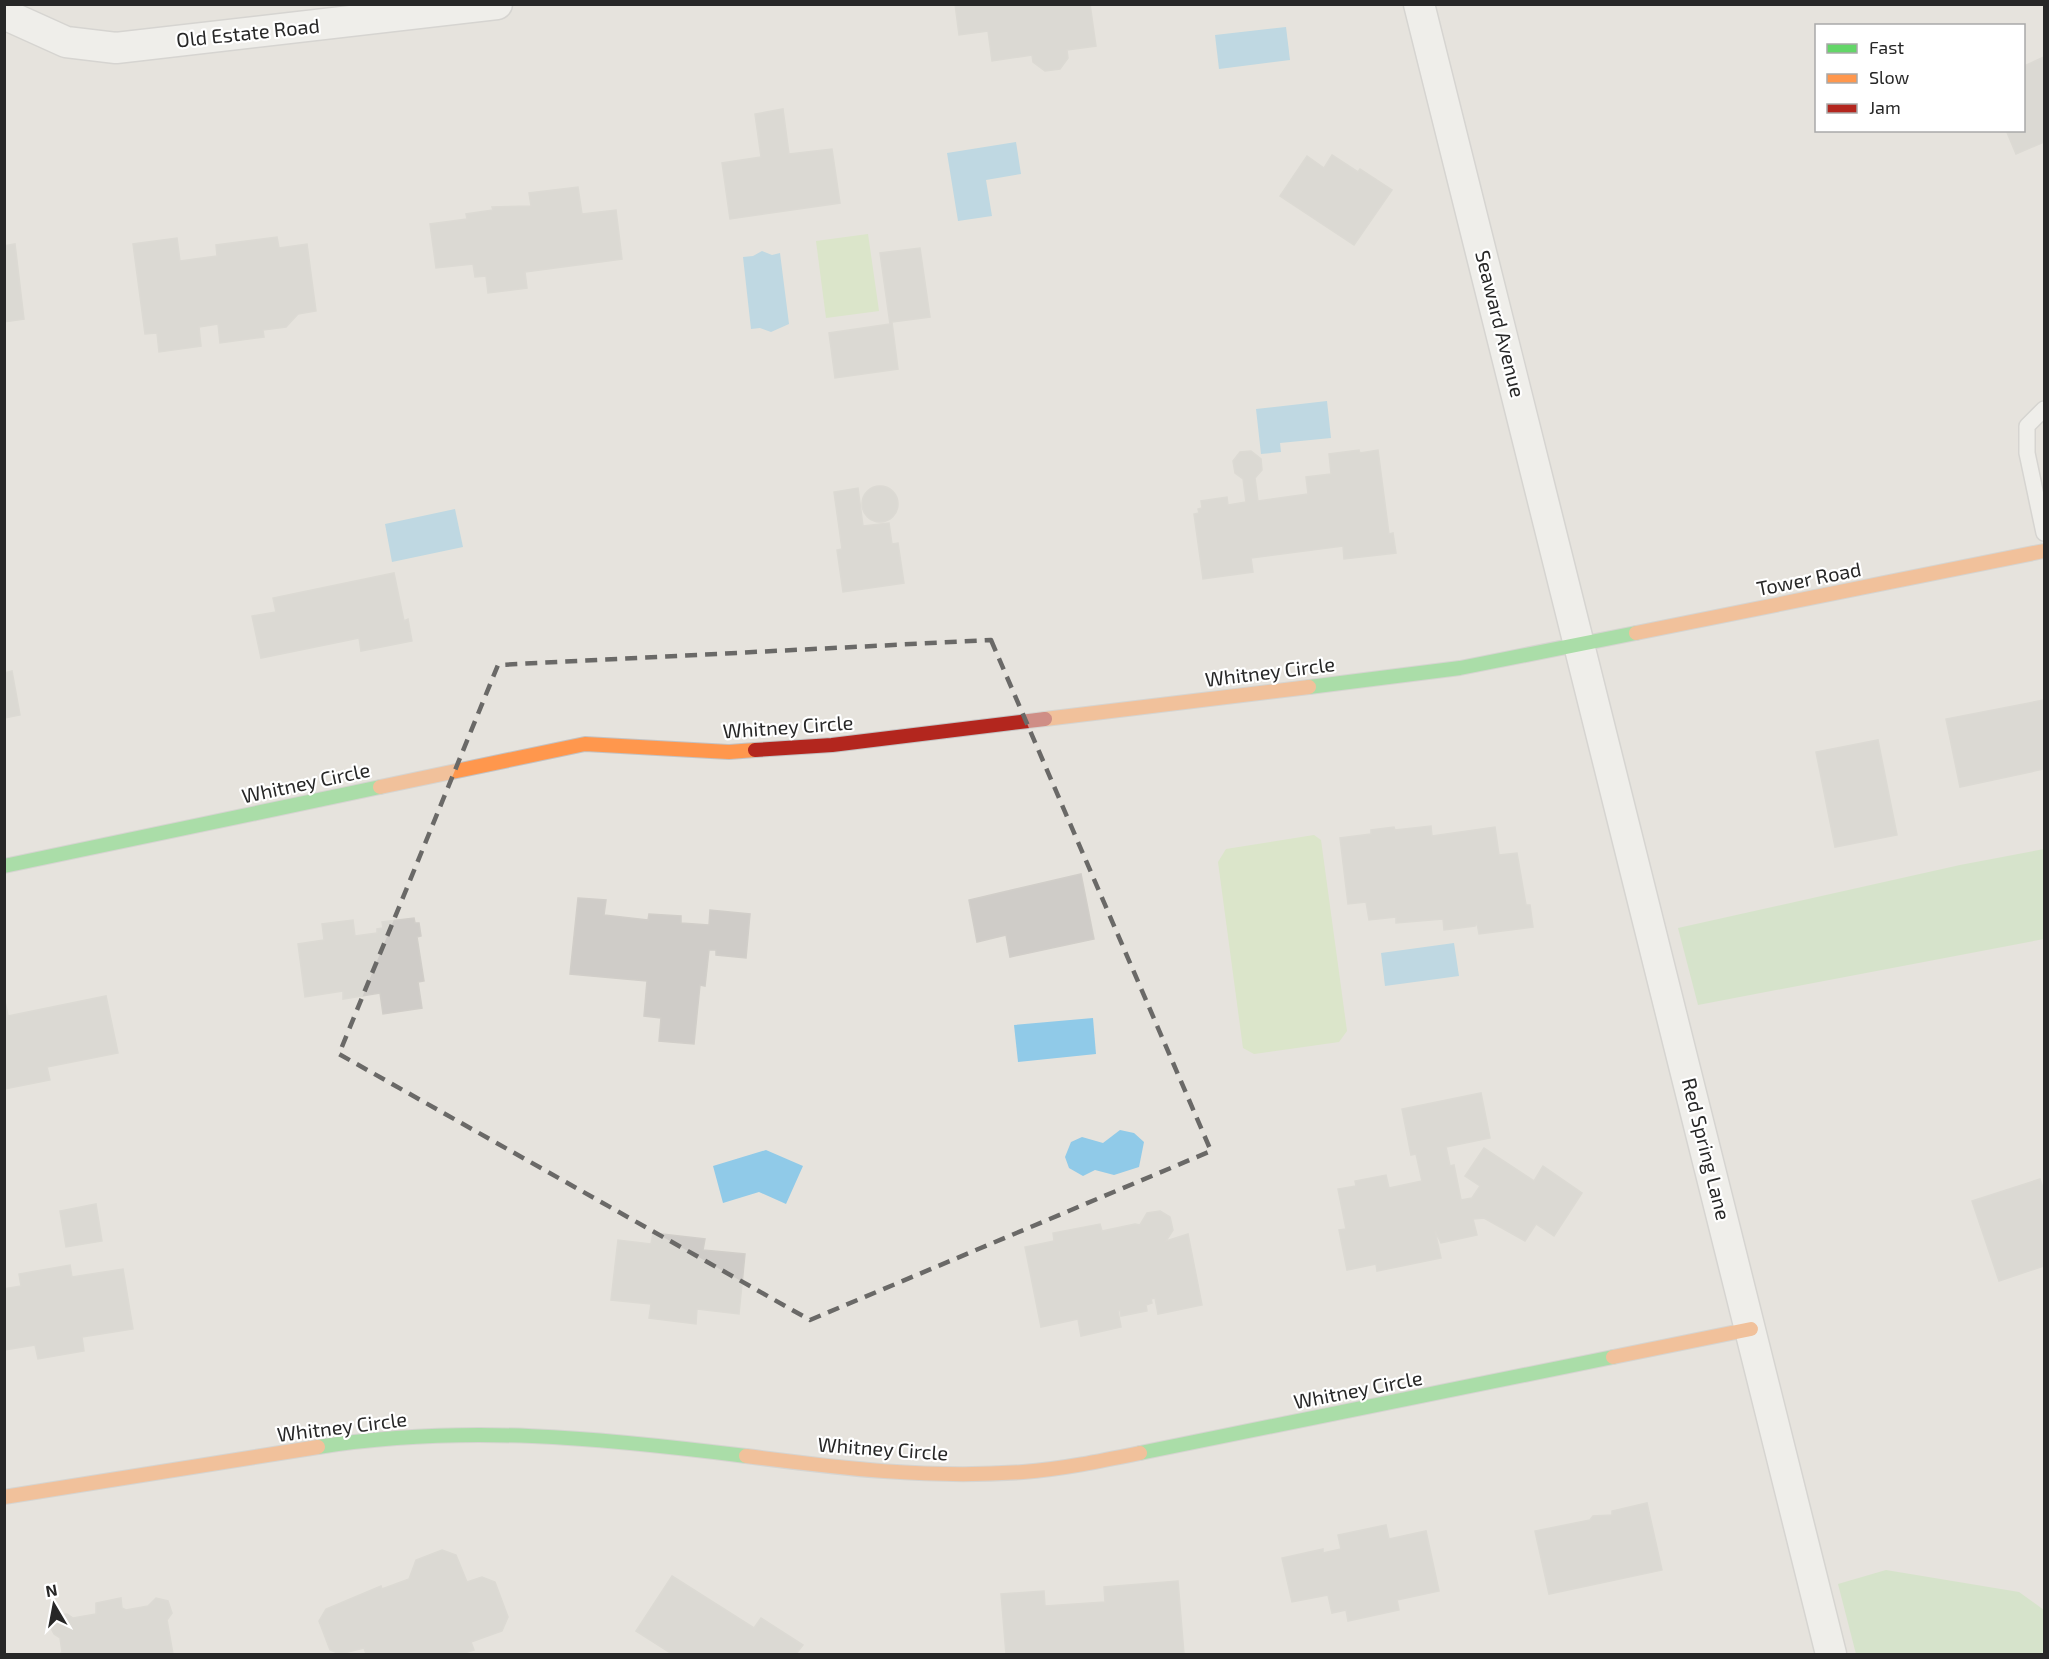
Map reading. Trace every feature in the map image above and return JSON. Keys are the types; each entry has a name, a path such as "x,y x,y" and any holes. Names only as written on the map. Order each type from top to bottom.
{"street":[{"name":"Old Estate Road","path":"4,14 66,42 116,48 497,4"},
{"name":"Seaward Avenue","path":"1419,4 1580,644"},
{"name":"Tower Road","path":"1580,644 2044,551"},
{"name":"Whitney Circle","path":"4,866 585,744 729,752 832,745 1460,668 1580,644"},
{"name":"Red Spring Lane","path":"1580,644 1831,1654"},
{"name":"Whitney Circle","path":"4,1497 376,1438 515,1434 606,1439 848,1469 947,1474 1023,1472 1092,1463 1751,1329"}],"lane":[{"path":"2044,409 2027,426 2027,453 2044,533"}],"highlighted area":[{"path":"991,640 1211,1151 810,1320 339,1054 498,665"}],"green space":[{"path":"868,234 879,311 826,318 816,241"},
{"path":"1314,835 1321,840 1347,1031 1339,1042 1254,1054 1243,1048 1218,862 1226,849"},
{"path":"2044,849 2044,939 1698,1005 1678,928 1960,865"},
{"path":"1886,1570 2019,1592 2044,1610 2044,1654 1856,1654 1838,1584"}],"water":[{"path":"1286,27 1290,60 1219,69 1215,35"},
{"path":"1016,142 1021,174 986,180 992,216 958,221 947,153"},
{"path":"762,251 772,255 780,253 789,324 771,332 760,328 751,329 743,257 753,256"},
{"path":"1327,401 1331,438 1280,443 1281,452 1261,454 1256,409"},
{"path":"455,509 463,547 392,562 385,524"},
{"path":"1454,943 1459,976 1385,986 1381,953"},
{"path":"1093,1018 1096,1054 1018,1062 1014,1025"},
{"path":"1120,1130 1134,1133 1144,1142 1139,1167 1114,1175 1095,1170 1083,1176 1069,1168 1065,1157 1071,1142 1082,1137 1103,1143"},
{"path":"766,1150 803,1166 786,1204 759,1192 723,1203 713,1166"}],"building":[{"path":"955,4 1090,4 1096,46 1067,50 1068,58 1060,69 1045,71 1033,62 1032,55 992,61 988,31 959,35"},
{"path":"2044,57 2044,142 2016,154 2007,132 2025,132 2025,66"},
{"path":"783,109 789,154 832,149 840,203 730,219 722,163 761,157 755,114"},
{"path":"1332,155 1358,172 1360,169 1392,190 1354,245 1280,196 1307,156 1324,168"},
{"path":"578,187 582,214 616,210 622,259 525,272 527,288 488,293 486,276 475,277 473,264 436,268 430,224 467,219 466,214 493,210 492,207 531,206 529,193"},
{"path":"277,237 279,248 307,244 316,311 298,314 286,327 263,330 264,337 220,343 218,324 199,327 201,346 159,352 157,333 145,334 133,244 177,238 180,261 217,256 216,245"},
{"path":"15,244 24,319 4,322 4,246"},
{"path":"920,248 930,317 892,322 898,369 835,378 829,333 890,324 880,253"},
{"path":"1359,450 1360,453 1378,450 1389,534 1393,533 1396,553 1344,559 1343,546 1251,558 1253,572 1203,579 1194,514 1199,513 1198,509 1202,508 1201,501 1227,497 1228,505 1246,502 1243,479 1235,473 1233,461 1240,452 1251,451 1261,459 1262,470 1255,478 1258,501 1308,494 1306,477 1331,474 1329,454"},
{"path":"880,486 893,491 898,504 893,517 880,522 867,517 862,504 867,491"},
{"path":"858,488 863,526 889,523 892,544 898,543 904,583 843,592 837,550 842,549 834,492"},
{"path":"394,573 404,621 408,619 412,641 361,651 359,638 261,658 252,616 276,612 273,598"},
{"path":"12,671 20,715 4,718 4,673"},
{"path":"2044,700 2044,769 1960,787 1946,719"},
{"path":"1878,740 1897,835 1835,847 1816,752"},
{"path":"1431,826 1432,836 1495,827 1499,855 1517,853 1526,905 1530,905 1533,927 1479,934 1477,923 1475,926 1444,930 1443,919 1396,923 1396,917 1369,920 1366,902 1348,904 1340,838 1371,834 1371,830"},
{"path":"1081,874 1094,939 1010,957 1006,935 977,942 969,900"},
{"path":"578,898 606,900 604,915 648,920 649,914 681,916 681,923 709,925 710,910 750,914 746,958 716,955 716,950 709,950 705,986 700,985 694,1044 659,1041 661,1018 644,1016 647,981 570,974"},
{"path":"414,918 415,923 419,923 421,936 417,937 424,981 418,982 422,1008 383,1014 380,993 343,999 343,991 305,997 298,944 324,940 322,924 353,920 355,936 377,933 377,929 383,928 382,922"},
{"path":"4,996 8,1016 106,996 118,1053 47,1067 50,1080 4,1089"},
{"path":"1481,1093 1490,1138 1446,1147 1450,1166 1454,1165 1461,1200 1472,1198 1480,1186 1465,1176 1484,1148 1534,1181 1543,1166 1582,1193 1554,1236 1536,1224 1525,1241 1484,1218 1473,1219 1477,1235 1441,1243 1435,1231 1441,1258 1377,1271 1376,1264 1347,1270 1339,1230 1346,1229 1338,1189 1356,1186 1355,1181 1386,1175 1389,1188 1422,1181 1416,1154 1411,1155 1402,1109"},
{"path":"2040,1179 2044,1191 2044,1266 1999,1281 1972,1201"},
{"path":"96,1204 102,1241 66,1247 60,1211"},
{"path":"1160,1211 1170,1217 1173,1230 1166,1241 1188,1234 1202,1305 1158,1314 1155,1298 1151,1299 1152,1303 1146,1305 1147,1311 1121,1316 1120,1310 1118,1311 1121,1327 1081,1336 1078,1319 1041,1327 1025,1247 1054,1241 1053,1233 1100,1224 1102,1231 1140,1225 1147,1213"},
{"path":"653,1233 705,1239 703,1250 745,1254 739,1314 697,1309 696,1324 649,1318 651,1304 611,1300 618,1240 651,1244"},
{"path":"70,1265 72,1277 123,1269 133,1329 82,1337 84,1351 38,1359 35,1345 4,1350 4,1289 21,1286 19,1274"},
{"path":"1647,1503 1662,1570 1549,1594 1535,1531 1590,1520 1593,1516 1612,1515 1612,1511"},
{"path":"1386,1525 1389,1539 1426,1531 1439,1591 1397,1600 1399,1610 1348,1621 1346,1610 1332,1613 1328,1595 1292,1602 1282,1558 1323,1549 1323,1553 1341,1549 1338,1535"},
{"path":"442,1550 456,1555 467,1582 482,1577 495,1582 508,1617 502,1631 471,1642 474,1650 461,1654 366,1654 364,1648 340,1654 330,1650 319,1621 326,1609 381,1586 382,1589 409,1579 416,1560"},
{"path":"672,1576 754,1628 761,1618 803,1645 796,1654 672,1654 636,1631"},
{"path":"1178,1581 1184,1654 1006,1654 1001,1594 1044,1591 1045,1606 1105,1602 1104,1587"},
{"path":"121,1598 122,1608 126,1610 148,1606 156,1598 168,1601 172,1613 167,1620 173,1654 60,1654 62,1652 60,1638 51,1628 57,1615 67,1614 73,1618 96,1614 96,1603"}],"traffic: fast":[{"path":"1309,687 1460,668 1636,633"},
{"path":"4,866 380,787"},
{"path":"1140,1453 1613,1357"},
{"path":"318,1447 426,1436 532,1436 585,1439 746,1456"}],"traffic: slow":[{"path":"1636,633 2044,551"},
{"path":"1045,719 1309,687"},
{"path":"380,787 585,744 729,752 755,750"},
{"path":"1613,1357 1751,1329"},
{"path":"4,1497 318,1447"},
{"path":"746,1456 850,1468 919,1473 988,1474 1038,1471 1140,1453"}],"traffic: jam":[{"path":"755,750 832,745 1045,719"}]}
